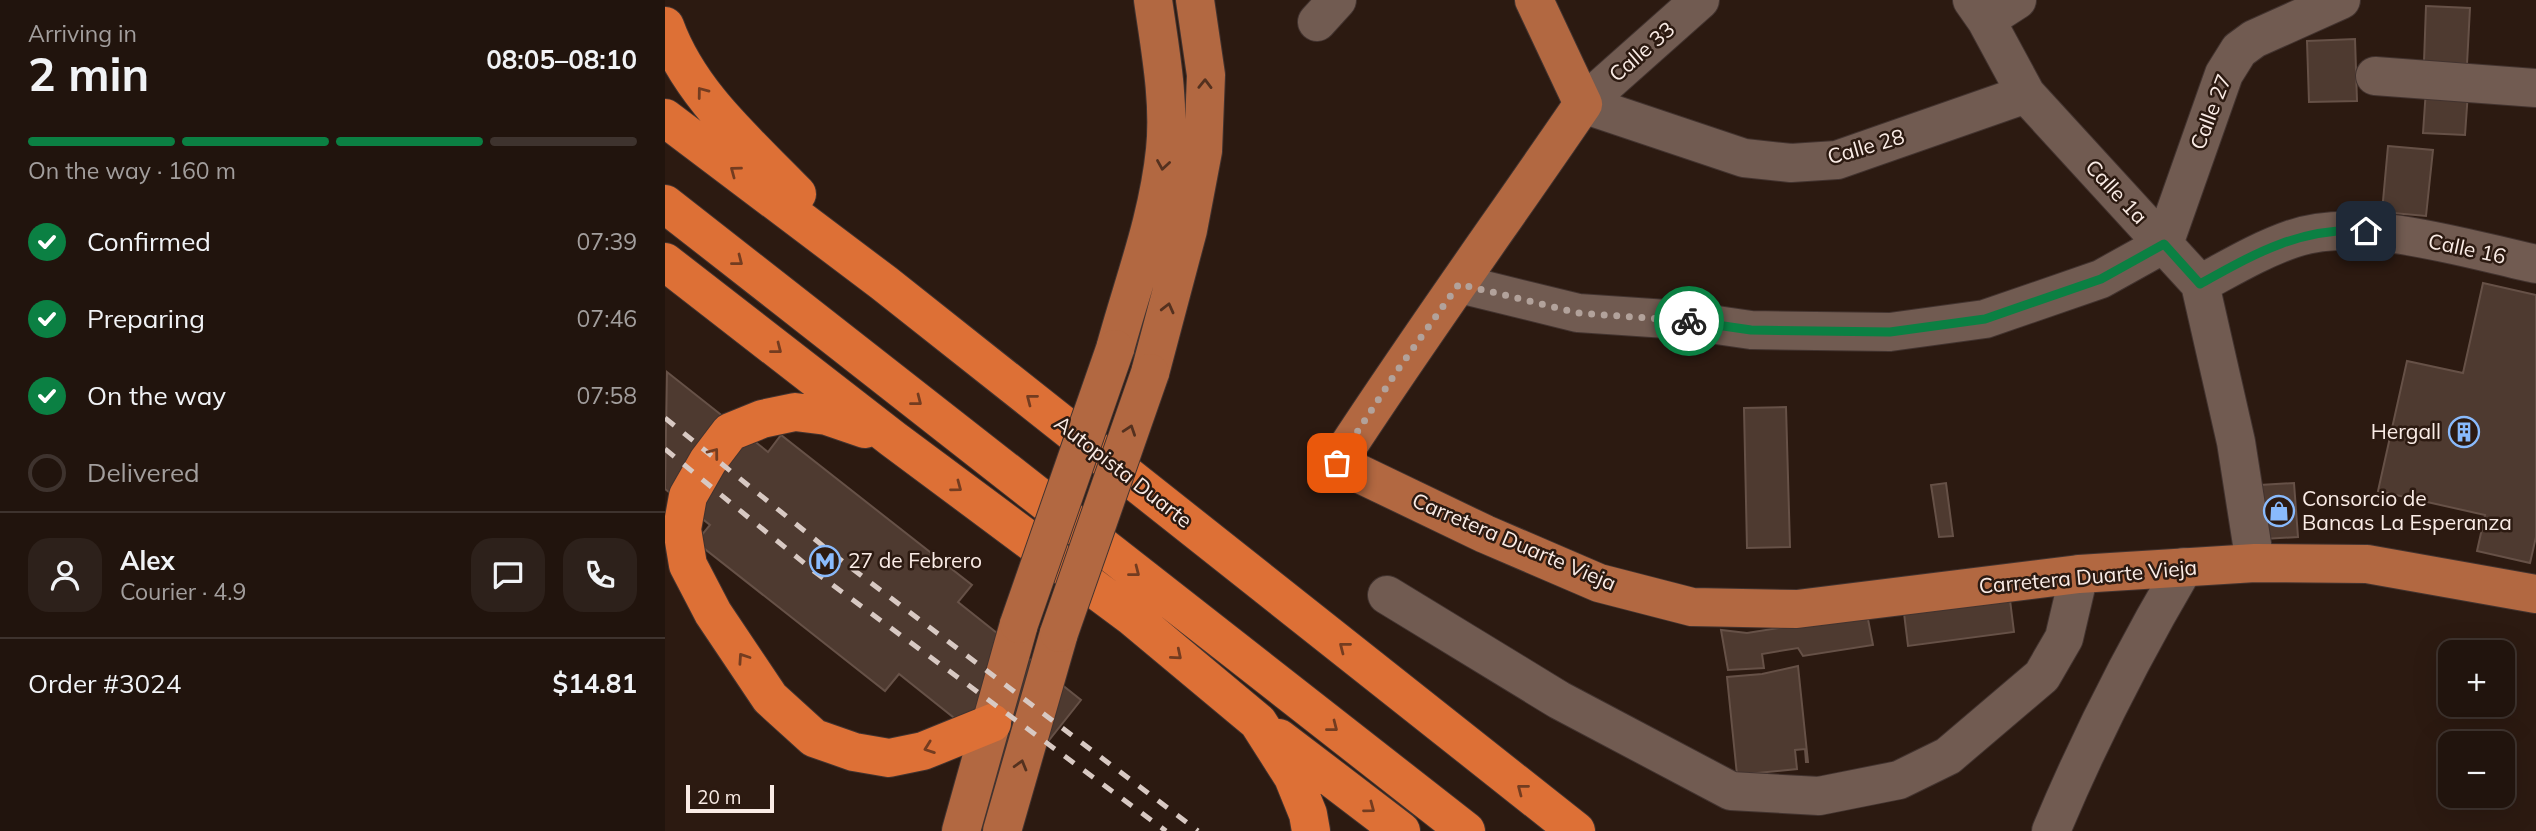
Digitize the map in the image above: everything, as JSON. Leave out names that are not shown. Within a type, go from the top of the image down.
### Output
[{"type":"highway","points":[[665,26],[692,78],[716,111],[884,283]]},
{"type":"highway","name":"Autopista Duarte","points":[[665,118],[884,283],[1576,831]]},
{"type":"highway","points":[[665,204],[1466,831]]},
{"type":"highway","points":[[665,262],[893,439],[1131,616],[1258,722],[1401,831]]},
{"type":"highway","points":[[893,439],[827,416],[795,412],[762,419],[730,432],[708,461],[688,496],[682,529],[688,565],[713,613],[770,698],[814,738],[854,752],[890,758],[923,751],[992,723]]},
{"type":"highway","points":[[1258,722],[1293,777],[1308,814],[1311,831]]},
{"type":"main road","points":[[961,831],[1019,624],[1116,345],[1155,216],[1165,149],[1164,74],[1153,0]]},
{"type":"main road","points":[[1002,831],[1059,633],[1150,373],[1188,230],[1203,151],[1206,75],[1195,0]]},
{"type":"main road","points":[[1534,0],[1583,104]]},
{"type":"main road","name":"Carretera Duarte Vieja","points":[[1583,104],[1397,371],[1337,463],[1485,534],[1599,583],[1692,607],[1797,609],[2079,574],[2255,563],[2367,564],[2536,594]]},
{"type":"main road","points":[[1008,670],[1046,680]]},
{"type":"street","name":"Calle 33","points":[[1583,104],[1700,0]]},
{"type":"street","name":"Calle 27","points":[[2164,244],[2224,74],[2239,50],[2253,38],[2341,0]]},
{"type":"street","name":"Calle 1a","points":[[1991,7],[2027,94],[2200,284],[2236,442],[2255,563]]},
{"type":"street","points":[[2375,76],[2536,88]]},
{"type":"street","name":"Calle 28","points":[[1583,104],[1744,158],[1791,163],[1837,160],[2027,94]]},
{"type":"street","name":"Calle 16","points":[[2200,284],[2253,255],[2294,238],[2343,229],[2388,232],[2536,264]]},
{"type":"street","points":[[1459,284],[1578,313],[1682,320],[1751,330],[1890,332],[1985,319],[2101,279],[2164,244]]},
{"type":"street","points":[[2051,831],[2141,641],[2185,567]]},
{"type":"street","points":[[1387,595],[1559,700],[1731,791],[1819,796],[1899,780],[1948,756],[2042,676],[2064,638],[2079,574]]},
{"type":"building","points":[[2426,6],[2470,8],[2467,64],[2424,62]]},
{"type":"building","points":[[2355,39],[2357,101],[2309,102],[2307,41]]},
{"type":"building","points":[[2426,89],[2468,92],[2465,135],[2423,133]]},
{"type":"building","points":[[2388,146],[2433,150],[2426,216],[2382,212]]},
{"type":"building","name":"Hergall","points":[[2483,283],[2536,295],[2536,537],[2530,563],[2477,551],[2485,515],[2378,491],[2407,361],[2463,373]]},
{"type":"building","points":[[667,372],[768,452],[781,435],[972,585],[958,602],[1081,700],[1023,773],[899,674],[885,691],[696,542],[710,525],[665,489]]},
{"type":"building","points":[[1786,407],[1790,547],[1747,548],[1744,408]]},
{"type":"building","points":[[1946,483],[1953,536],[1939,537],[1931,485]]},
{"type":"building","name":"Consorcio de Bancas La Esperanza","points":[[2294,483],[2298,537],[2264,539],[2260,485]]},
{"type":"building","points":[[2010,600],[2014,632],[1908,646],[1904,613]]},
{"type":"building","points":[[1867,614],[1873,645],[1803,656],[1798,648],[1762,654],[1764,668],[1728,670],[1721,630],[1747,633]]},
{"type":"building","points":[[1798,666],[1808,762],[1805,749],[1795,750],[1797,769],[1737,775],[1727,677],[1762,674]]},
{"type":"railway","points":[[665,418],[833,554],[1198,831]]},
{"type":"railway","points":[[665,449],[815,572],[1166,831]]},
{"type":"way so far","points":[[1337,463],[1397,371],[1459,284],[1578,313],[1689,321]]},
{"type":"place","name":"Hergall","points":[[2464,432]]},
{"type":"place","name":"Consorcio de Bancas La Esperanza","points":[[2279,511]]},
{"type":"place","name":"27 de Febrero","points":[[825,561]]},
{"type":"route","points":[[1689,321],[1751,330],[1890,332],[1985,319],[2052,298],[2101,279],[2164,244],[2200,284],[2253,255],[2294,238],[2343,229],[2366,231]]}]
